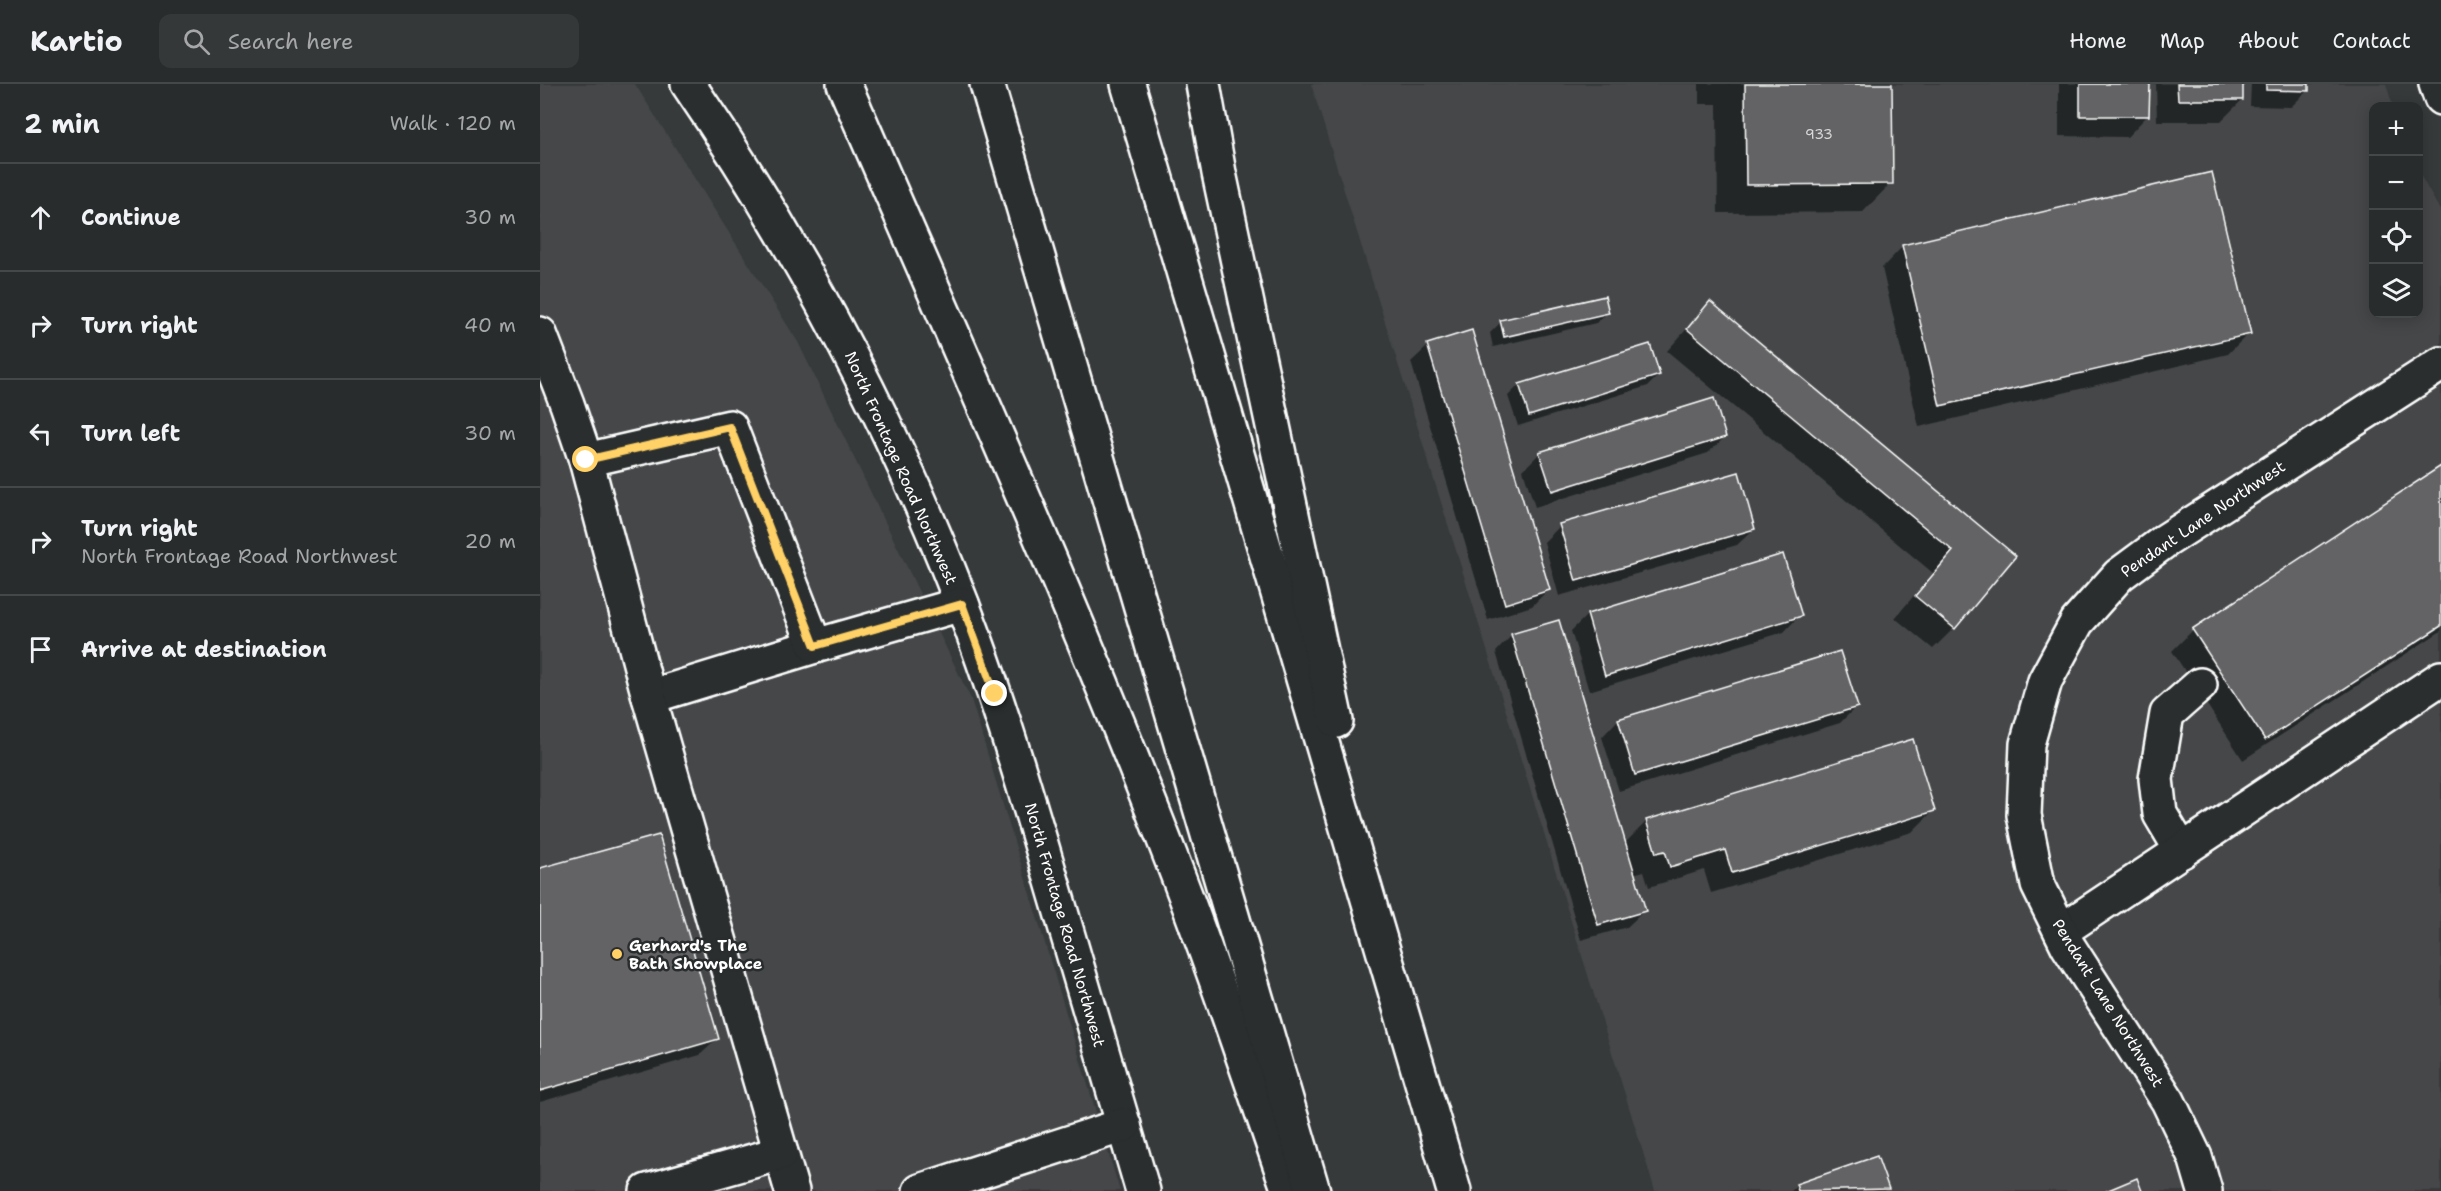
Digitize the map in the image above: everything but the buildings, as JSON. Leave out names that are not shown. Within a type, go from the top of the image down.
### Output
[{"type":"main road","name":"North Frontage Road Northwest","points":[[688,84],[780,225],[826,307],[887,430],[962,604],[995,694],[1021,776],[1143,1191]]},
{"type":"main road","points":[[844,84],[1058,579],[1127,747],[1225,1005],[1289,1191]]},
{"type":"main road","points":[[987,84],[1313,1191]]},
{"type":"main road","points":[[1128,84],[1454,1191]]},
{"type":"main road","points":[[1203,84],[1222,185],[1389,969]]},
{"type":"main road","points":[[2436,84],[2441,98]]},
{"type":"main road","points":[[540,334],[586,460],[649,697],[792,1191]]},
{"type":"main road","name":"Pendant Lane Northwest","points":[[2205,1191],[2195,1157],[2168,1101],[2061,931],[2038,885],[2024,815],[2027,744],[2045,681],[2077,621],[2119,575],[2165,540],[2441,364]]},
{"type":"main road","points":[[586,460],[730,427],[815,646]]},
{"type":"main road","points":[[649,697],[962,604]]},
{"type":"main road","points":[[2061,931],[2441,678]]},
{"type":"main road","points":[[2182,851],[2160,814],[2156,779],[2167,714],[2200,685]]},
{"type":"main road","points":[[920,1191],[1124,1125]]},
{"type":"main road","points":[[647,1191],[781,1153]]},
{"type":"shaded area","points":[[540,84],[635,84],[798,342],[971,699],[1120,1191],[540,1191]]},
{"type":"shaded area","points":[[1311,84],[2386,84],[2392,102],[2369,102],[2369,318],[2423,318],[2423,180],[2441,212],[2441,1191],[1655,1191]]},
{"type":"place","name":"Gerhard's The Bath Showplace","points":[[617,954]]},
{"type":"route","points":[[586,460],[730,427],[815,646],[962,604],[995,694]]}]
